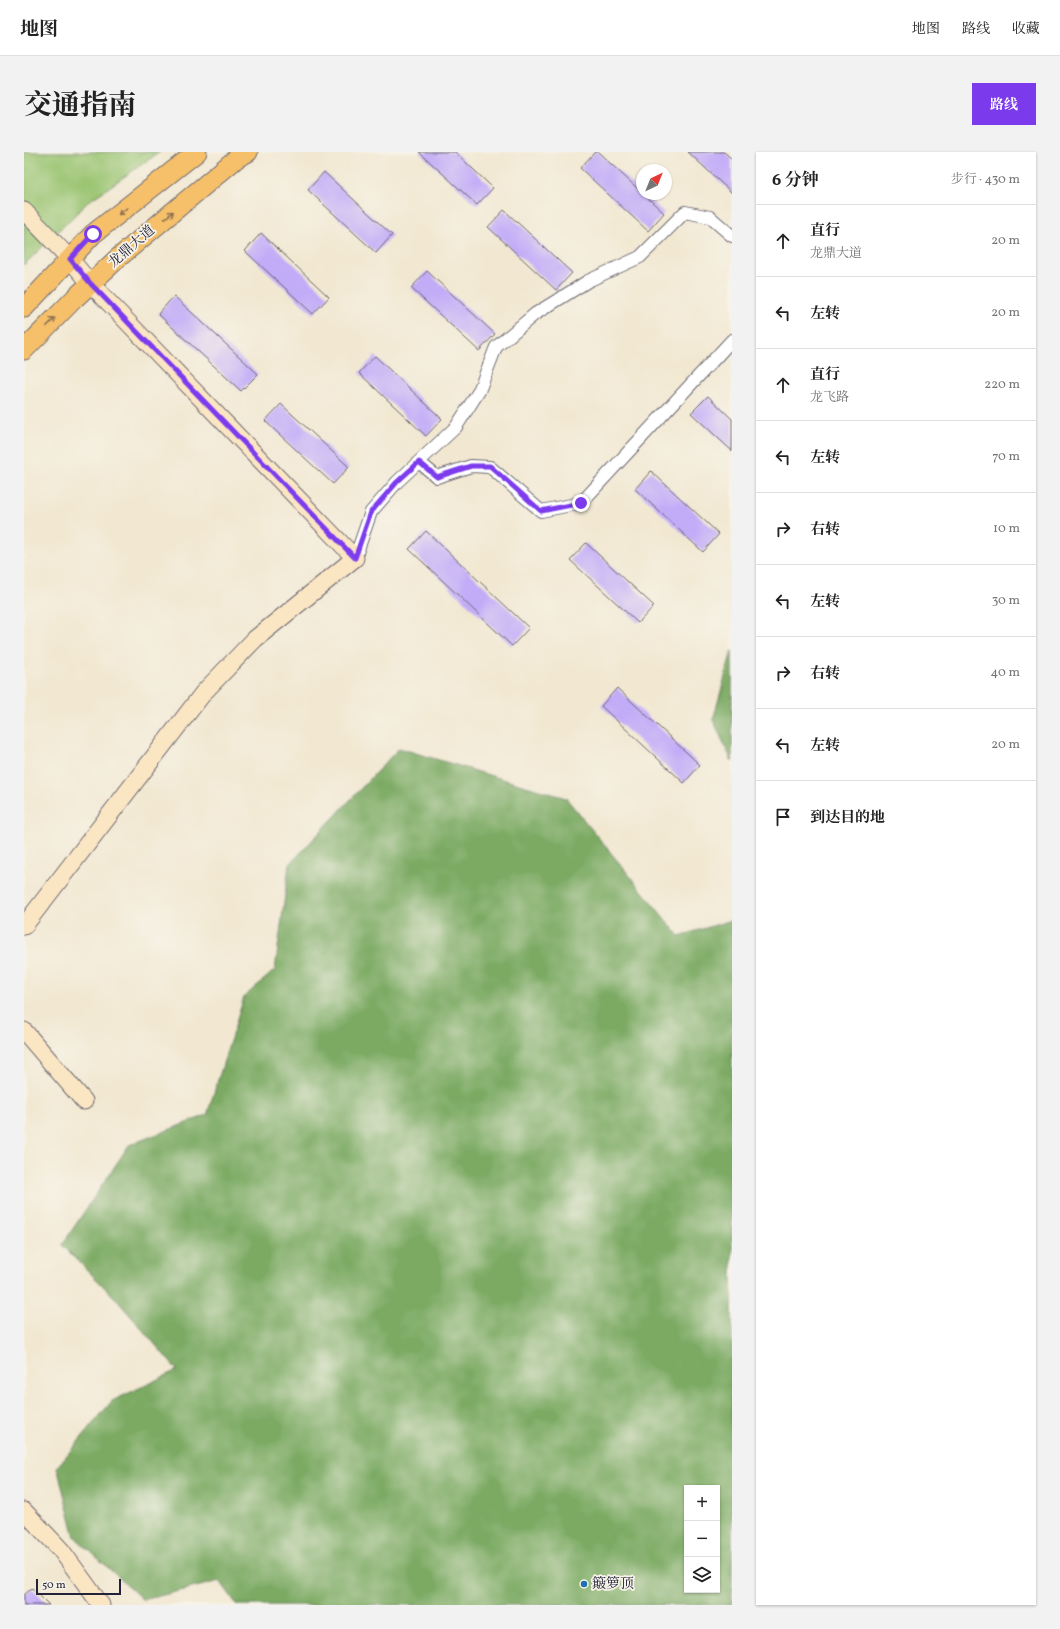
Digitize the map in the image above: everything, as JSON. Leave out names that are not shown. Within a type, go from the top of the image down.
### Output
[{"type":"main road","points":[[24,308],[93,234],[198,152]]},
{"type":"main road","name":"龙鼎大道","points":[[24,350],[91,284],[152,230],[237,158],[248,152]]},
{"type":"street","points":[[24,211],[70,259],[91,284],[355,558]]},
{"type":"street","points":[[24,926],[204,692],[255,639],[355,558],[371,512],[397,482],[456,427],[479,391],[496,347],[535,314],[588,281],[640,257],[685,212],[710,217],[732,236]]},
{"type":"street","points":[[419,462],[437,477],[471,466],[490,466],[541,511],[581,503],[732,340]]},
{"type":"street","points":[[24,1031],[84,1101]]},
{"type":"street","points":[[24,1511],[61,1550],[101,1605]]},
{"type":"green space","points":[[24,152],[160,152],[89,201],[24,265]]},
{"type":"green space","points":[[732,651],[732,761],[713,720]]},
{"type":"green space","points":[[399,748],[566,798],[679,936],[732,920],[732,1605],[237,1605],[220,1581],[143,1600],[75,1537],[57,1467],[112,1401],[177,1370],[116,1299],[62,1245],[129,1145],[207,1115],[244,997],[275,970],[289,865]]},
{"type":"building","points":[[419,152],[455,152],[493,188],[477,205]]},
{"type":"building","points":[[595,152],[598,152],[636,187],[636,200],[650,200],[664,213],[648,231],[580,168]]},
{"type":"building","points":[[688,152],[724,152],[732,159],[732,193]]},
{"type":"building","points":[[324,172],[392,235],[376,253],[308,190]]},
{"type":"building","points":[[504,210],[572,273],[556,290],[488,227]]},
{"type":"building","points":[[261,233],[329,297],[313,314],[245,251]]},
{"type":"building","points":[[427,271],[495,334],[479,351],[411,288]]},
{"type":"building","points":[[174,296],[258,374],[241,391],[158,314]]},
{"type":"building","points":[[375,356],[442,419],[426,436],[359,373]]},
{"type":"building","points":[[708,396],[732,419],[732,451],[691,413]]},
{"type":"building","points":[[281,404],[349,467],[333,484],[265,421]]},
{"type":"building","points":[[651,471],[719,534],[703,552],[635,489]]},
{"type":"building","points":[[426,531],[529,628],[512,646],[409,549]]},
{"type":"building","points":[[586,543],[654,606],[638,623],[570,560]]},
{"type":"building","points":[[617,688],[700,765],[684,783],[601,706]]},
{"type":"building","points":[[32,1588],[49,1605],[24,1605],[24,1595]]},
{"type":"place","name":"簸箩顶","points":[[584,1584]]},
{"type":"route","points":[[93,234],[70,259],[91,284],[355,558],[371,512],[397,482],[419,462],[437,477],[471,466],[490,466],[541,511],[581,503]]}]
